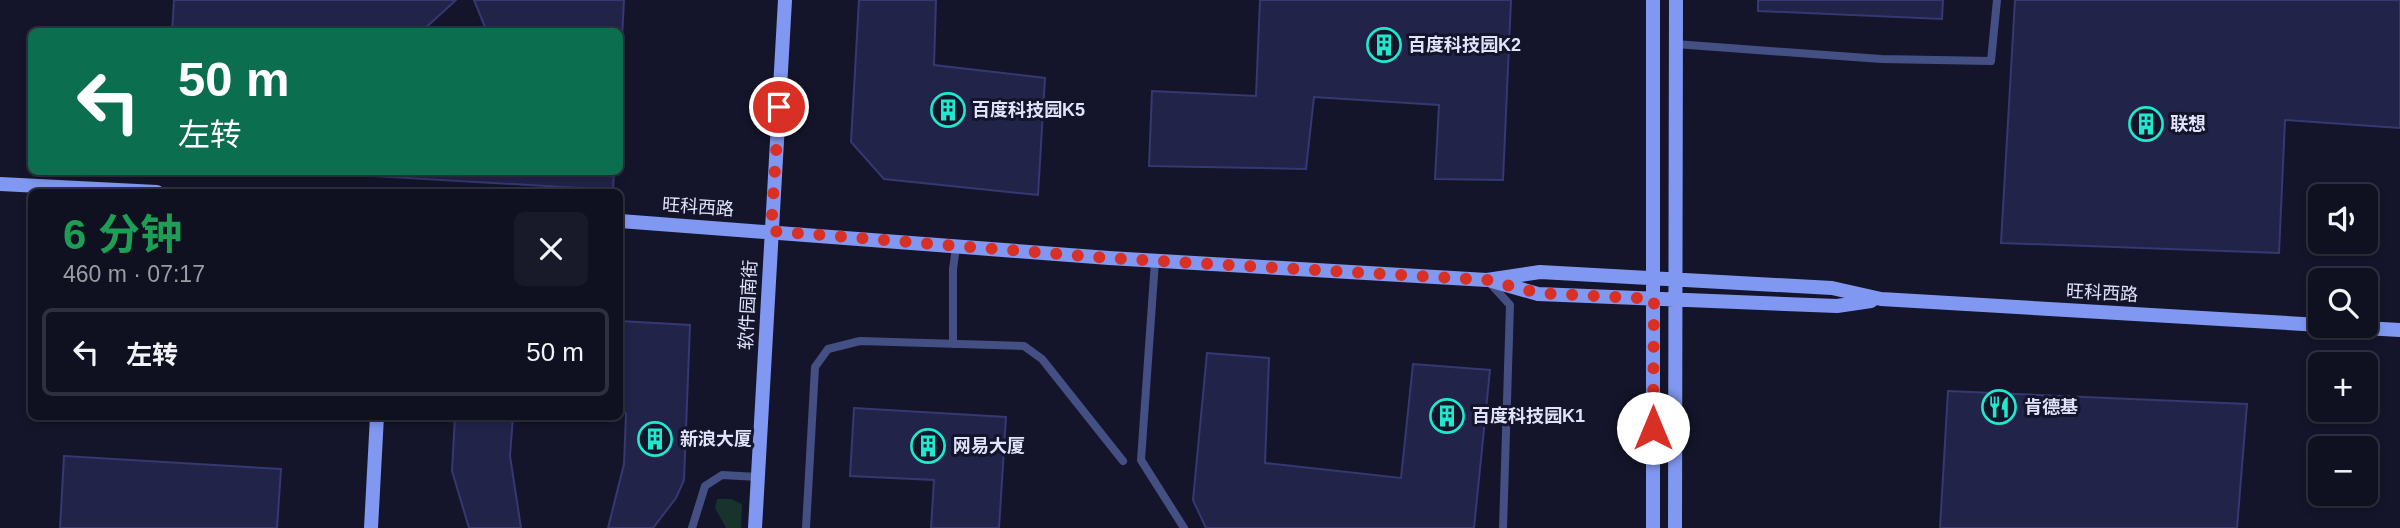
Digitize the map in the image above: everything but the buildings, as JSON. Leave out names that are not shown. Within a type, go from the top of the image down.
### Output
[{"type":"street","name":"软件园南街","points":[[755,528],[785,0]]},
{"type":"street","points":[[1653,0],[1653,528]]},
{"type":"street","points":[[1675,528],[1676,0]]},
{"type":"street","points":[[0,184],[98,189]]},
{"type":"street","name":"旺科西路","points":[[623,221],[1155,261],[1487,280]]},
{"type":"street","points":[[1487,280],[1540,272],[1832,288],[1881,299]]},
{"type":"street","points":[[1487,280],[1538,293],[1654,299],[1837,306],[1881,299]]},
{"type":"street","name":"旺科西路","points":[[1881,299],[2308,324]]},
{"type":"street","points":[[2378,329],[2400,330]]},
{"type":"street","points":[[371,528],[377,420]]},
{"type":"lane","points":[[1675,44],[1881,59],[1990,61],[1997,0]]},
{"type":"lane","points":[[953,344],[956,247]]},
{"type":"lane","points":[[1155,261],[1141,460],[1184,528]]},
{"type":"lane","points":[[1487,280],[1510,304],[1503,528]]},
{"type":"lane","points":[[806,528],[815,367],[828,349],[860,341],[1024,346],[1042,359],[1123,461]]},
{"type":"lane","points":[[692,528],[705,486],[722,475],[758,477]]},
{"type":"green space","points":[[717,499],[731,499],[742,504],[741,528],[726,528],[715,508]]},
{"type":"place","name":"百度科技园K2","points":[[1384,45]]},
{"type":"place","name":"百度科技园K5","points":[[948,110]]},
{"type":"place","name":"联想","points":[[2146,124]]},
{"type":"place","name":"肯德基","points":[[1999,407]]},
{"type":"place","name":"百度科技园K1","points":[[1447,416]]},
{"type":"place","name":"新浪大厦","points":[[655,439]]},
{"type":"place","name":"网易大厦","points":[[928,446]]},
{"type":"route","points":[[779,107],[771,231],[1109,258],[1487,280],[1538,293],[1654,299],[1653,428]]}]
